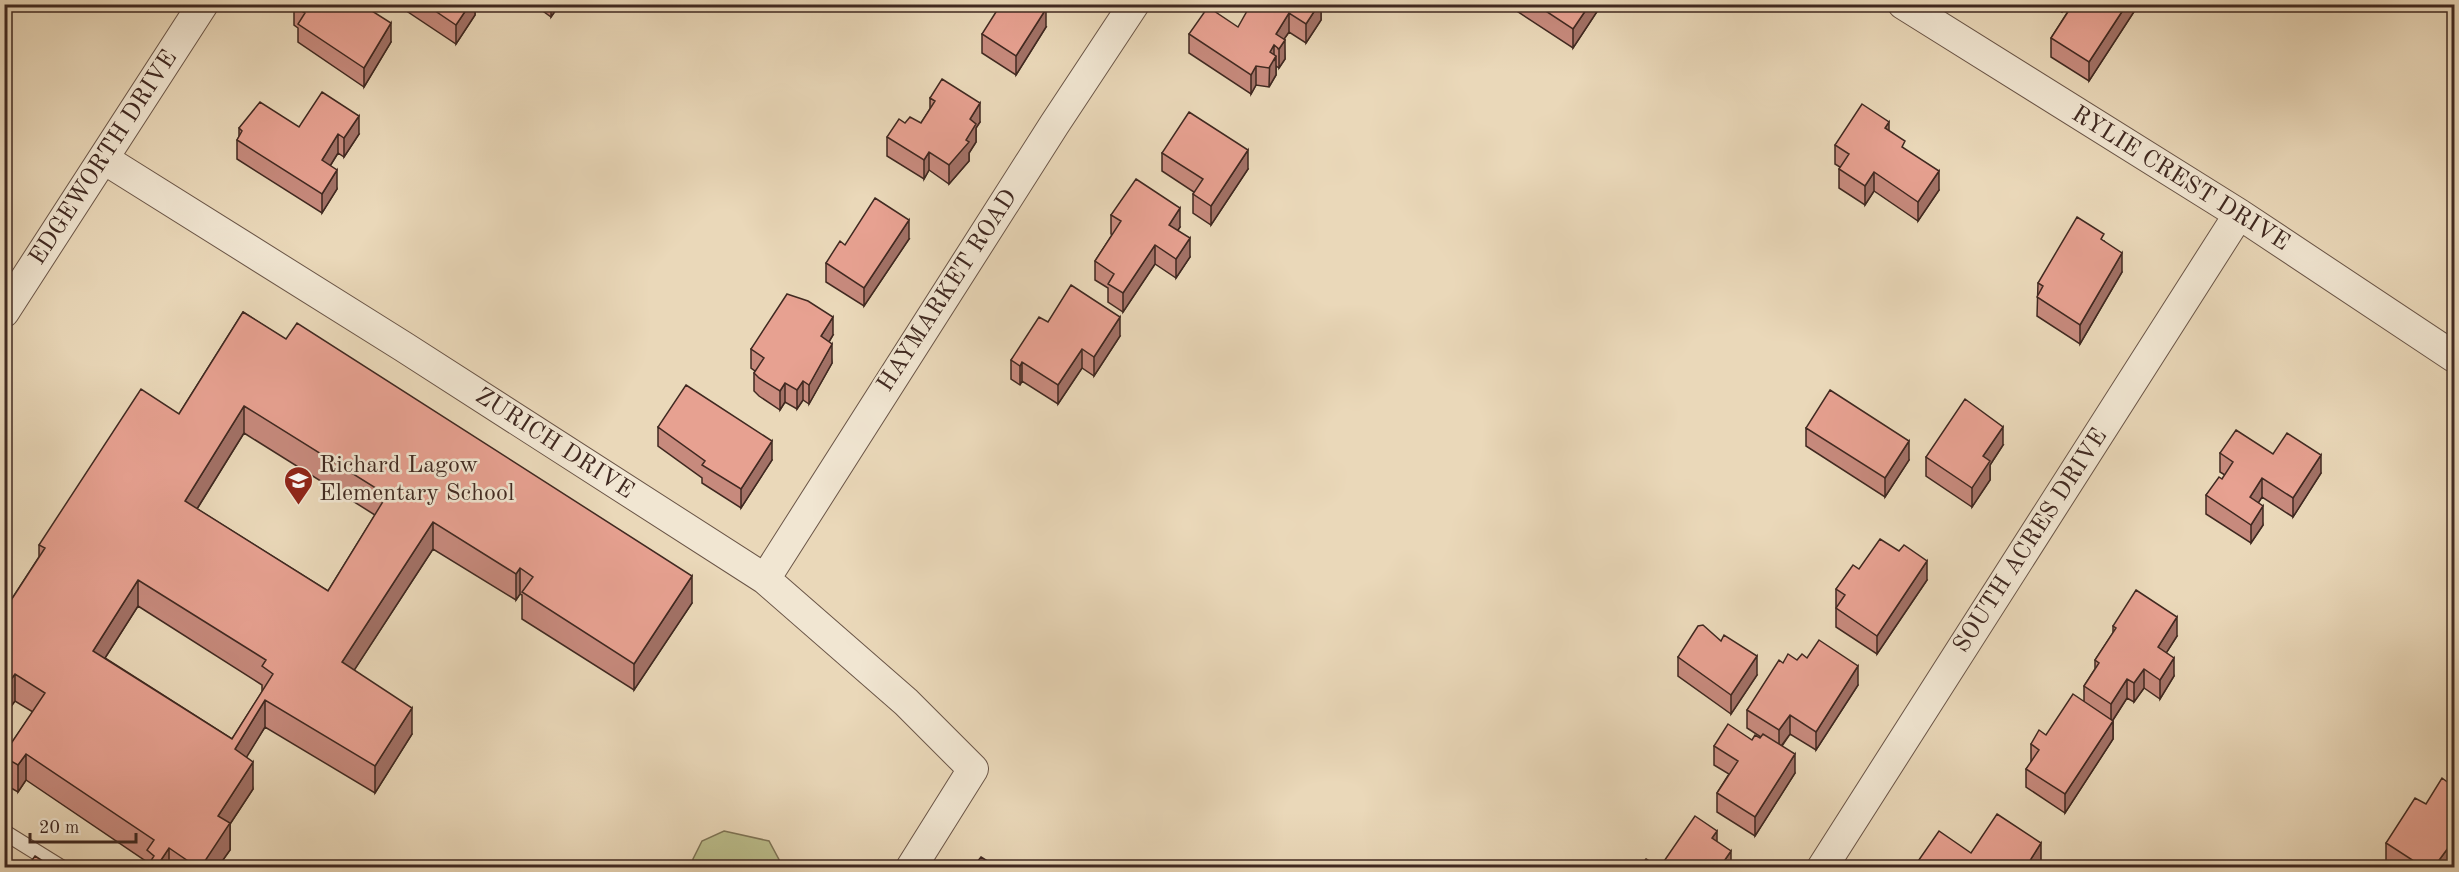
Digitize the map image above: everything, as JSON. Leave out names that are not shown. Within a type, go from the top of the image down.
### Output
[{"type":"street","name":"EDGEWORTH DRIVE","points":[[4,312],[203,4]]},
{"type":"street","name":"HAYMARKET ROAD","points":[[765,579],[1054,125],[1134,4]]},
{"type":"street","name":"RYLIE CREST DRIVE","points":[[1904,4],[2239,214],[2454,357]]},
{"type":"street","name":"ZURICH DRIVE","points":[[104,159],[404,347],[765,579],[906,702],[973,769],[911,867]]},
{"type":"street","name":"SOUTH ACRES DRIVE","points":[[1822,867],[2239,214]]},
{"type":"lane","points":[[4,832],[62,867]]},
{"type":"green space","points":[[724,831],[769,841],[783,867],[692,867],[693,859],[702,841]]},
{"type":"building","points":[[295,4],[361,4],[391,23],[364,68],[298,24],[305,13],[294,6]]},
{"type":"building","points":[[425,4],[470,4],[456,25]]},
{"type":"building","points":[[1001,4],[1040,4],[1046,9],[1016,56],[982,34]]},
{"type":"building","points":[[1251,4],[1319,4],[1306,24],[1289,13],[1276,34],[1285,40],[1279,49],[1274,45],[1270,52],[1276,56],[1269,68],[1256,66],[1251,75],[1189,34],[1208,7],[1238,27]]},
{"type":"building","points":[[1535,4],[1590,4],[1573,29]]},
{"type":"building","points":[[2073,4],[2127,4],[2089,62],[2051,38]]},
{"type":"building","points":[[942,79],[980,103],[970,119],[976,124],[966,140],[969,142],[949,165],[929,152],[924,160],[887,137],[899,119],[905,123],[910,117],[921,123],[935,101],[930,98]]},
{"type":"building","points":[[322,92],[359,116],[344,138],[338,134],[322,160],[337,170],[322,194],[237,140],[242,131],[239,128],[260,102],[299,127]]},
{"type":"building","points":[[1862,104],[1889,122],[1885,128],[1905,141],[1902,147],[1939,171],[1918,202],[1874,172],[1865,186],[1839,169],[1849,154],[1835,145]]},
{"type":"building","points":[[1189,112],[1248,150],[1211,206],[1193,194],[1203,179],[1162,153]]},
{"type":"building","points":[[1136,179],[1180,208],[1169,225],[1190,238],[1176,259],[1155,245],[1123,293],[1108,284],[1114,274],[1095,261],[1121,221],[1111,215]]},
{"type":"building","points":[[875,198],[909,220],[864,288],[826,263],[840,241],[845,245]]},
{"type":"building","points":[[2077,217],[2104,234],[2101,239],[2122,253],[2080,325],[2037,297],[2043,286],[2038,283]]},
{"type":"building","points":[[1071,285],[1120,317],[1094,357],[1082,349],[1058,385],[1022,362],[1020,366],[1011,360],[1039,317],[1048,322]]},
{"type":"building","points":[[787,294],[808,301],[833,317],[821,336],[832,344],[809,385],[803,381],[797,390],[785,383],[780,391],[754,373],[764,358],[751,349]]},
{"type":"building","points":[[243,312],[286,339],[297,323],[692,576],[634,664],[522,592],[533,577],[520,568],[516,574],[433,522],[342,662],[412,708],[375,766],[265,700],[235,749],[253,762],[218,816],[230,823],[201,867],[197,867],[169,848],[161,860],[166,861],[162,867],[147,867],[154,856],[147,850],[154,840],[26,754],[18,765],[4,757],[45,693],[15,674],[4,689],[4,611],[45,548],[39,545],[141,389],[179,414]],"holes":[[[244,406],[387,495],[328,591],[185,501]],[[138,580],[266,660],[262,666],[273,674],[232,739],[93,651]]]},
{"type":"building","points":[[686,385],[772,441],[741,489],[702,465],[705,461],[658,427]]},
{"type":"building","points":[[1830,390],[1909,441],[1885,478],[1806,428]]},
{"type":"building","points":[[1965,399],[2003,427],[1983,456],[1990,461],[1972,488],[1926,457]]},
{"type":"building","points":[[2236,430],[2273,454],[2287,433],[2321,455],[2293,498],[2262,478],[2250,497],[2263,506],[2251,525],[2206,495],[2219,477],[2222,479],[2233,462],[2220,453]]},
{"type":"building","points":[[1880,539],[1899,551],[1904,545],[1927,561],[1877,636],[1836,608],[1845,595],[1836,589],[1853,565],[1859,569]]},
{"type":"building","points":[[2136,590],[2177,617],[2158,647],[2174,658],[2160,680],[2144,669],[2134,683],[2127,679],[2111,704],[2084,686],[2099,663],[2095,660],[2116,628],[2113,626]]},
{"type":"building","points":[[1703,625],[1721,641],[1724,635],[1757,656],[1731,695],[1678,657],[1698,626]]},
{"type":"building","points":[[1819,640],[1858,666],[1816,732],[1790,715],[1779,730],[1747,710],[1779,660],[1783,663],[1788,654],[1797,660],[1802,654],[1807,658]]},
{"type":"building","points":[[2073,694],[2113,721],[2065,794],[2026,769],[2039,750],[2031,744],[2039,730],[2046,735]]},
{"type":"building","points":[[1728,724],[1752,740],[1755,735],[1760,738],[1763,734],[1795,754],[1755,817],[1717,793],[1738,761],[1714,746]]},
{"type":"building","points":[[2442,778],[2454,787],[2454,849],[2453,851],[2448,848],[2434,867],[2423,867],[2386,843],[2415,798],[2426,804]]},
{"type":"building","points":[[1997,814],[2041,843],[2026,867],[1914,867],[1939,831],[1971,853]]},
{"type":"building","points":[[1695,816],[1717,831],[1712,838],[1731,851],[1720,867],[1660,867]]},
{"type":"building","points":[[35,856],[52,867],[27,867]]},
{"type":"building","points":[[981,857],[997,867],[973,867]]},
{"type":"building","points":[[1646,859],[1659,867],[1640,867]]},
{"type":"building","points":[[2390,861],[2400,867],[2386,867]]},
{"type":"place","name":"Richard Lagow Elementary School","points":[[298,506]]}]
